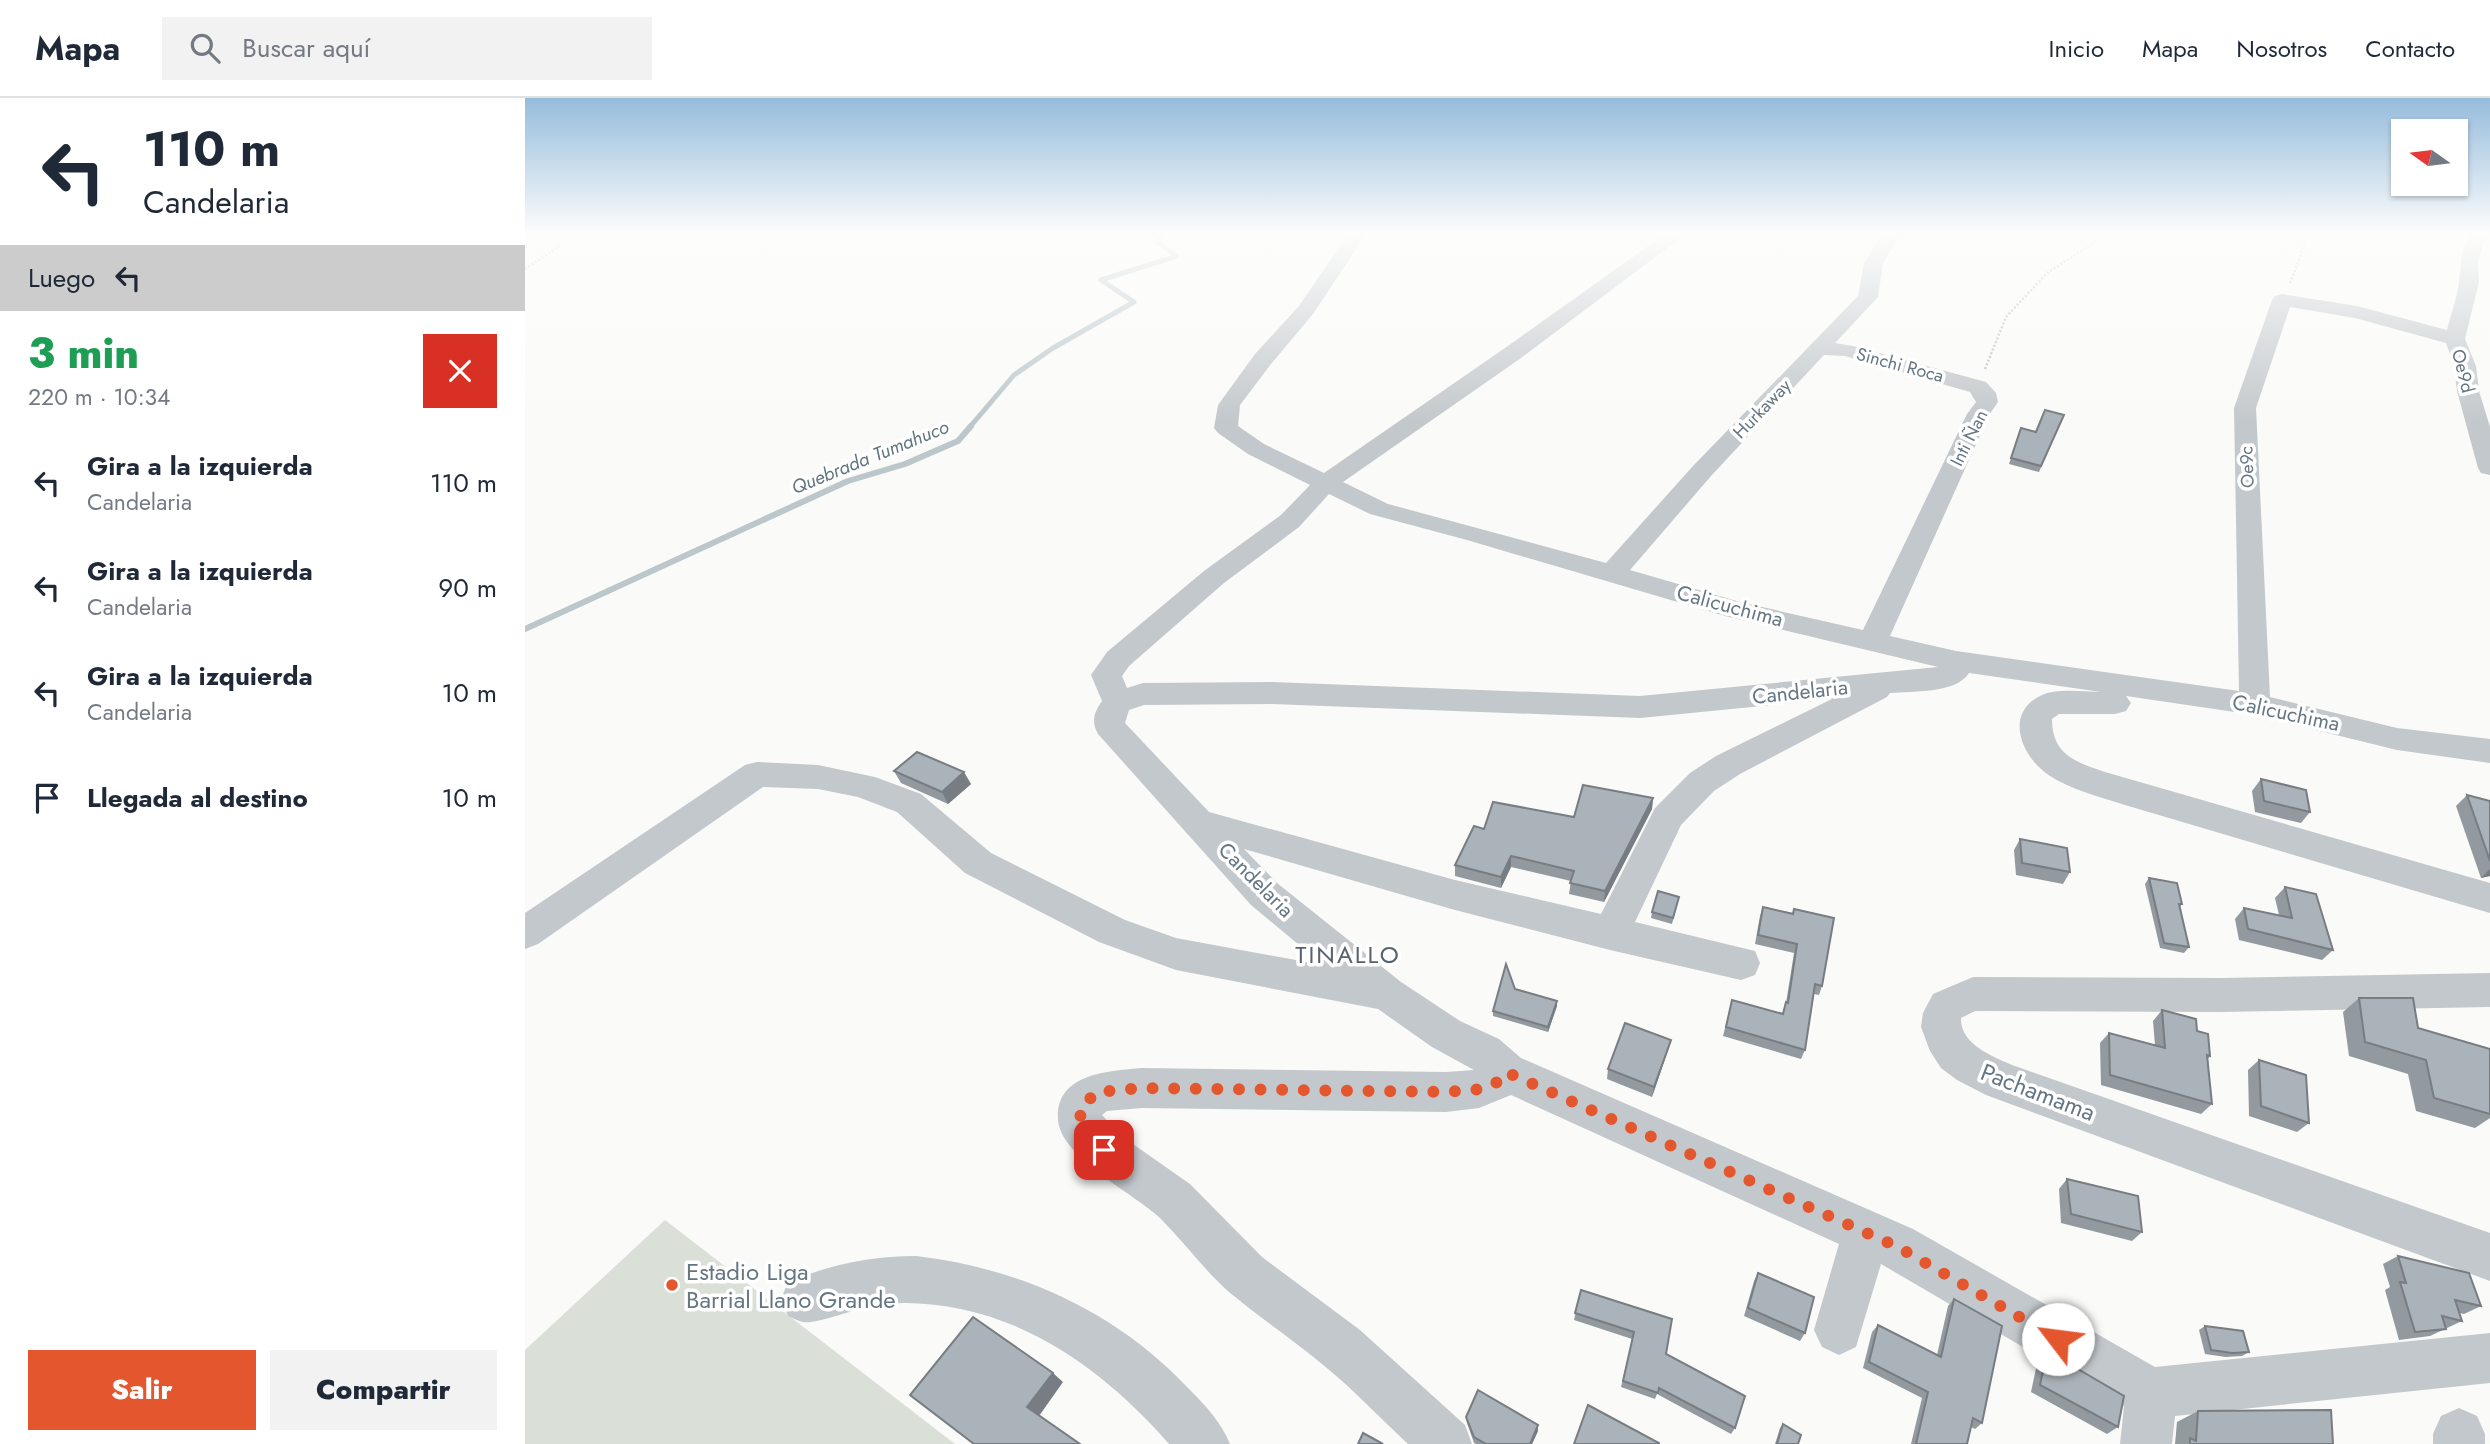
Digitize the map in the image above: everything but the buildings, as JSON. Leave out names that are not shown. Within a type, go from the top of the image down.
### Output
[{"type":"street","name":"Calicuchima","points":[[1315,297],[1229,405],[1226,428],[1256,449],[1379,509],[1476,534],[1735,610],[1956,661],[2255,704],[2397,739],[2489,753]]},
{"type":"street","points":[[1118,702],[1107,675],[1118,659],[1214,577],[1290,521],[1325,483],[1591,297]]},
{"type":"street","name":"Hurkaway","points":[[1612,574],[1702,471],[1868,297]]},
{"type":"street","name":"Oe9d","points":[[2465,297],[2455,339],[2465,366],[2468,391],[2490,468]]},
{"type":"street","points":[[2282,300],[2357,312],[2455,339]]},
{"type":"street","name":"Oe9c","points":[[2255,704],[2245,408],[2282,300]]},
{"type":"street","name":"Sinchi Roca","points":[[1821,349],[1846,350],[1978,387]]},
{"type":"street","name":"Inti Ñan","points":[[1873,640],[1978,414],[1987,402],[1985,393],[1978,387]]},
{"type":"street","name":"Candelaria","points":[[1956,661],[1955,671],[1949,675],[1640,707],[1272,693],[1143,694],[1118,702],[1110,713],[1109,726],[1201,823],[1263,894],[1387,994],[1446,1034],[1484,1052],[1506,1072],[1896,1246],[2151,1393]]},
{"type":"street","points":[[1610,934],[1667,817],[1702,782],[1728,765],[1890,683]]},
{"type":"street","points":[[2397,739],[2205,712],[2088,701],[2053,703],[2036,714],[2033,729],[2036,743],[2047,760],[2081,776],[2125,792],[2490,898]]},
{"type":"street","points":[[525,933],[757,774],[818,776],[863,786],[909,803],[978,863],[1112,931],[1175,954],[1387,994]]},
{"type":"street","points":[[1201,823],[1455,895],[1741,963]]},
{"type":"street","name":"Pachamama","points":[[2490,990],[2221,995],[1973,994],[1947,1006],[1940,1019],[1943,1034],[1951,1049],[1964,1063],[2001,1081],[2490,1257]]},
{"type":"street","points":[[1446,1444],[1342,1348],[1245,1274],[1174,1200],[1104,1150],[1080,1122],[1081,1107],[1097,1092],[1142,1088],[1446,1092],[1484,1089],[1496,1083],[1506,1072]]},
{"type":"street","points":[[1839,1329],[1866,1233]]},
{"type":"street","points":[[805,1299],[881,1280],[939,1282],[1003,1298],[1071,1326],[1130,1367],[1169,1404],[1204,1444]]},
{"type":"street","points":[[2146,1444],[2151,1393],[2490,1358]]},
{"type":"path","name":"Inti Ñan","points":[[1978,387],[2006,317],[2025,297]]},
{"type":"shaded area","name":"Estadio Liga Barrial Llano Grande","points":[[665,1220],[955,1444],[525,1444],[525,1350]]},
{"type":"waterway","name":"Quebrada Tumahuco","points":[[969,428],[1014,375],[1053,348],[1134,302],[1126,297]]},
{"type":"waterway","name":"Quebrada Tumahuco","points":[[525,629],[848,481],[905,464],[958,441],[971,426]]},
{"type":"place","name":"Estadio Liga Barrial Llano Grande","points":[[672,1285]]},
{"type":"district","name":"TINALLO","points":[[1348,954]]},
{"type":"route","points":[[1104,1150],[1080,1122],[1081,1107],[1097,1092],[1142,1088],[1235,1088],[1446,1092],[1484,1089],[1496,1083],[1506,1072],[1896,1246],[2058,1339]]}]
